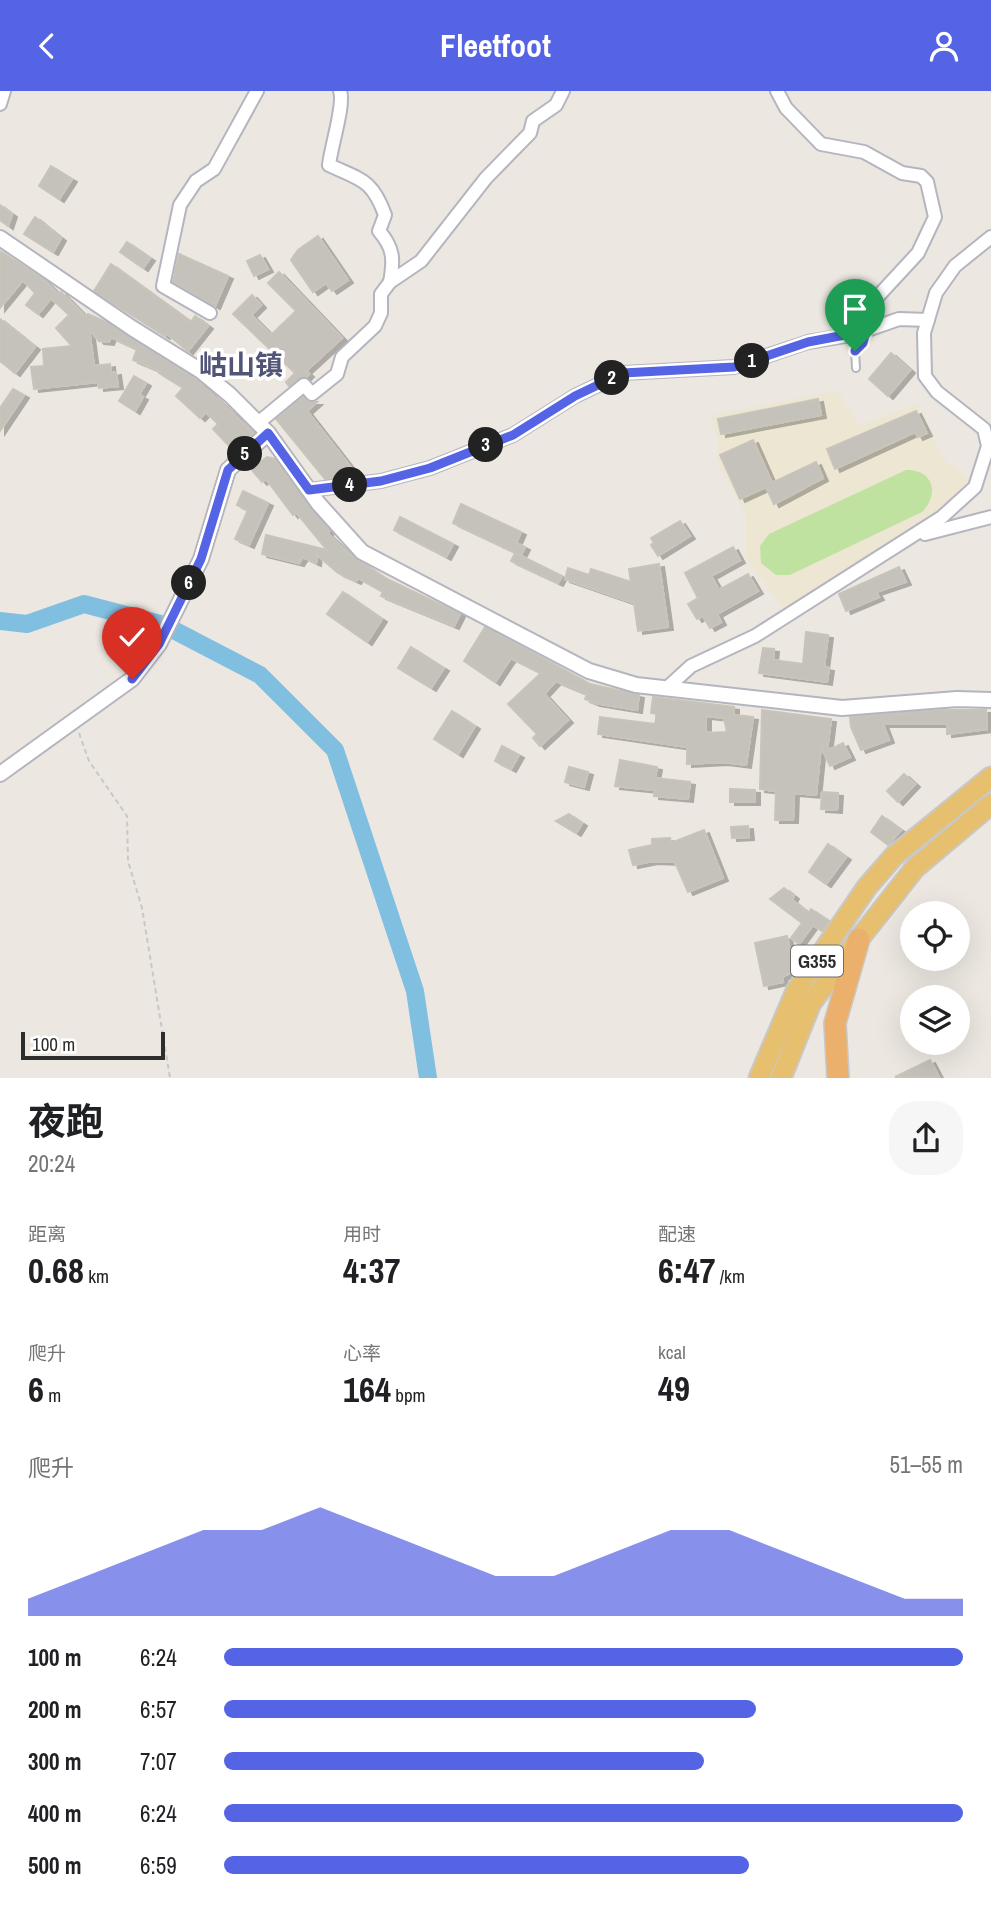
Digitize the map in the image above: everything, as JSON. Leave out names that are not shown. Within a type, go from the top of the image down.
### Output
[{"type":"highway","name":"G355","points":[[759,1077],[796,991],[867,887],[894,856],[991,777]]},
{"type":"highway","name":"G355","points":[[781,1077],[811,1003],[859,939],[915,868],[991,804]]},
{"type":"highway","points":[[838,1077],[835,1023],[859,939]]},
{"type":"street","points":[[0,104],[4,91]]},
{"type":"street","points":[[210,313],[163,286],[180,205],[197,181],[214,169],[257,91]]},
{"type":"street","points":[[340,91],[339,120],[331,140],[330,165],[354,174],[376,190],[385,215],[379,231],[390,244],[394,260],[390,282]]},
{"type":"street","points":[[0,773],[132,679],[159,644],[201,559],[228,470],[304,385],[312,394],[337,374],[342,358],[375,325],[381,313],[380,294],[390,282],[421,261],[486,179],[530,133],[533,121],[556,105],[563,91]]},
{"type":"street","points":[[777,91],[786,108],[821,144],[864,152],[902,173],[920,176],[927,182],[935,217],[918,253],[869,306],[861,333]]},
{"type":"street","points":[[667,688],[691,666],[755,636],[942,517],[975,487],[988,446],[984,429],[937,392],[925,376],[924,333],[936,293],[955,265],[991,237]]},
{"type":"street","points":[[0,238],[132,328],[201,371],[263,428],[309,490],[362,552],[589,671],[636,685],[842,708],[957,699],[991,700]]},
{"type":"street","points":[[309,490],[381,481],[430,468],[513,435],[575,396],[623,373],[734,367],[808,342],[861,333],[899,320],[928,320]]},
{"type":"street","points":[[904,540],[991,517]]},
{"type":"lane","points":[[856,367],[855,351],[863,343],[861,333]]},
{"type":"path","points":[[75,722],[89,761],[127,816],[128,861],[142,908],[170,1077]]},
{"type":"shaded area","points":[[838,391],[859,426],[916,404],[946,462],[969,480],[938,511],[786,611],[746,559],[746,515],[717,462],[719,444],[711,415]]},
{"type":"green space","points":[[906,470],[922,474],[931,484],[931,498],[922,512],[790,575],[776,575],[761,563],[760,546],[769,534]]},
{"type":"building","points":[[51,166],[72,179],[59,199],[39,186]]},
{"type":"building","points":[[0,205],[12,214],[8,226],[0,220]]},
{"type":"building","points":[[35,217],[61,238],[53,252],[24,234]]},
{"type":"building","points":[[318,236],[348,280],[332,291],[326,283],[313,292],[291,260],[298,250]]},
{"type":"building","points":[[127,242],[150,258],[143,268],[120,252]]},
{"type":"building","points":[[0,251],[44,280],[58,294],[61,292],[86,317],[88,314],[106,322],[195,379],[254,433],[234,451],[213,429],[218,424],[206,412],[200,418],[176,396],[183,388],[159,373],[160,371],[133,360],[137,349],[111,337],[109,342],[99,341],[89,329],[94,366],[110,364],[111,373],[116,372],[118,386],[99,388],[98,382],[34,389],[31,367],[44,366],[43,349],[72,346],[56,328],[69,315],[51,298],[38,314],[26,305],[35,293],[23,280],[0,308]]},
{"type":"building","points":[[179,254],[228,276],[215,306],[173,282]]},
{"type":"building","points":[[260,255],[268,269],[254,276],[247,261]]},
{"type":"building","points":[[111,264],[191,322],[195,316],[208,326],[188,351],[167,334],[165,336],[94,291]]},
{"type":"building","points":[[279,272],[342,338],[306,371],[309,374],[306,377],[289,386],[286,382],[295,373],[233,314],[252,295],[261,305],[251,315],[271,335],[296,311],[268,283]]},
{"type":"building","points":[[0,319],[35,347],[15,373],[0,361]]},
{"type":"building","points":[[891,353],[910,370],[888,396],[869,379]]},
{"type":"building","points":[[134,376],[146,383],[139,395],[143,397],[135,411],[119,401]]},
{"type":"building","points":[[13,389],[24,395],[0,431],[0,408]]},
{"type":"building","points":[[303,397],[309,402],[317,402],[307,411],[353,470],[344,477],[325,479],[276,419]]},
{"type":"building","points":[[818,399],[821,415],[721,434],[718,419]]},
{"type":"building","points":[[916,411],[927,433],[918,437],[915,432],[835,469],[827,449]]},
{"type":"building","points":[[753,440],[772,483],[816,462],[823,478],[774,504],[766,487],[740,499],[720,455]]},
{"type":"building","points":[[267,457],[275,459],[330,530],[327,533],[348,553],[385,578],[460,614],[454,626],[381,596],[383,592],[358,578],[356,581],[338,573],[317,555],[316,563],[303,557],[299,563],[262,554],[266,535],[327,550],[296,512],[293,515],[266,479],[262,482],[251,469]]},
{"type":"building","points":[[243,491],[268,503],[249,545],[235,539],[248,510],[237,505]]},
{"type":"building","points":[[461,504],[521,532],[516,543],[525,547],[521,555],[453,523]]},
{"type":"building","points":[[400,517],[453,544],[446,557],[394,530]]},
{"type":"building","points":[[680,521],[690,536],[658,556],[651,545],[654,543],[651,538]]},
{"type":"building","points":[[733,547],[740,560],[711,576],[719,590],[748,574],[758,591],[717,614],[721,622],[710,628],[703,616],[697,619],[688,604],[698,598],[685,573]]},
{"type":"building","points":[[515,553],[562,576],[558,583],[511,561]]},
{"type":"building","points":[[659,564],[668,627],[638,631],[634,603],[565,579],[568,568],[589,575],[591,569],[631,582],[629,569]]},
{"type":"building","points":[[899,567],[906,582],[876,592],[879,597],[846,611],[839,594]]},
{"type":"building","points":[[343,592],[382,619],[367,642],[327,614]]},
{"type":"building","points":[[485,627],[590,684],[639,695],[637,710],[595,703],[585,699],[587,694],[556,681],[544,694],[568,720],[540,746],[533,738],[537,734],[508,704],[541,673],[511,658],[495,682],[464,661]]},
{"type":"building","points":[[806,632],[828,635],[824,667],[829,668],[827,682],[759,673],[763,648],[774,649],[773,660],[803,664]]},
{"type":"building","points":[[411,647],[444,668],[431,688],[398,668]]},
{"type":"building","points":[[653,697],[734,707],[734,715],[753,717],[746,765],[723,762],[687,764],[687,747],[598,734],[600,717],[655,724],[657,714],[651,713]],"holes":[[[706,716],[724,718],[727,732],[706,733]]]},
{"type":"building","points":[[762,710],[831,719],[827,751],[843,743],[850,757],[830,766],[821,746],[816,795],[794,793],[793,820],[775,820],[776,791],[760,789]]},
{"type":"building","points":[[942,710],[986,710],[987,729],[947,734],[947,724],[883,724],[889,740],[861,750],[851,727],[850,717]]},
{"type":"building","points":[[452,711],[475,726],[458,754],[434,739]]},
{"type":"building","points":[[502,746],[519,755],[511,769],[495,761]]},
{"type":"building","points":[[620,760],[657,767],[655,778],[690,782],[688,799],[654,796],[654,790],[615,786]]},
{"type":"building","points":[[569,767],[588,772],[584,787],[565,782]]},
{"type":"building","points":[[904,774],[915,784],[898,802],[887,791]]},
{"type":"building","points":[[730,789],[755,790],[755,802],[730,802]]},
{"type":"building","points":[[822,792],[838,793],[837,810],[821,809]]},
{"type":"building","points":[[569,814],[582,823],[576,833],[556,821]]},
{"type":"building","points":[[882,816],[901,830],[888,845],[871,832]]},
{"type":"building","points":[[748,826],[749,837],[732,838],[731,827]]},
{"type":"building","points":[[704,830],[723,878],[688,892],[675,862],[653,861],[633,865],[629,850],[652,845],[652,839],[670,838],[671,843]]},
{"type":"building","points":[[828,844],[846,857],[826,884],[809,872]]},
{"type":"building","points":[[784,888],[794,896],[792,900],[808,913],[811,909],[829,921],[822,931],[813,925],[799,944],[791,938],[802,923],[770,899]]},
{"type":"building","points":[[787,936],[794,971],[782,977],[783,982],[764,986],[755,943]]},
{"type":"building","points":[[930,1060],[939,1077],[895,1077]]},
{"type":"waterway","points":[[0,621],[27,624],[84,604],[164,625],[260,675],[335,750],[415,991],[428,1078]]},
{"type":"district","name":"岵山镇","points":[[241,365]]},
{"type":"route","points":[[132,679],[159,644],[201,559],[228,470],[268,433],[309,490],[381,481],[430,468],[513,435],[575,396],[623,373],[734,367],[808,342],[866,331],[863,343],[855,351]]}]
